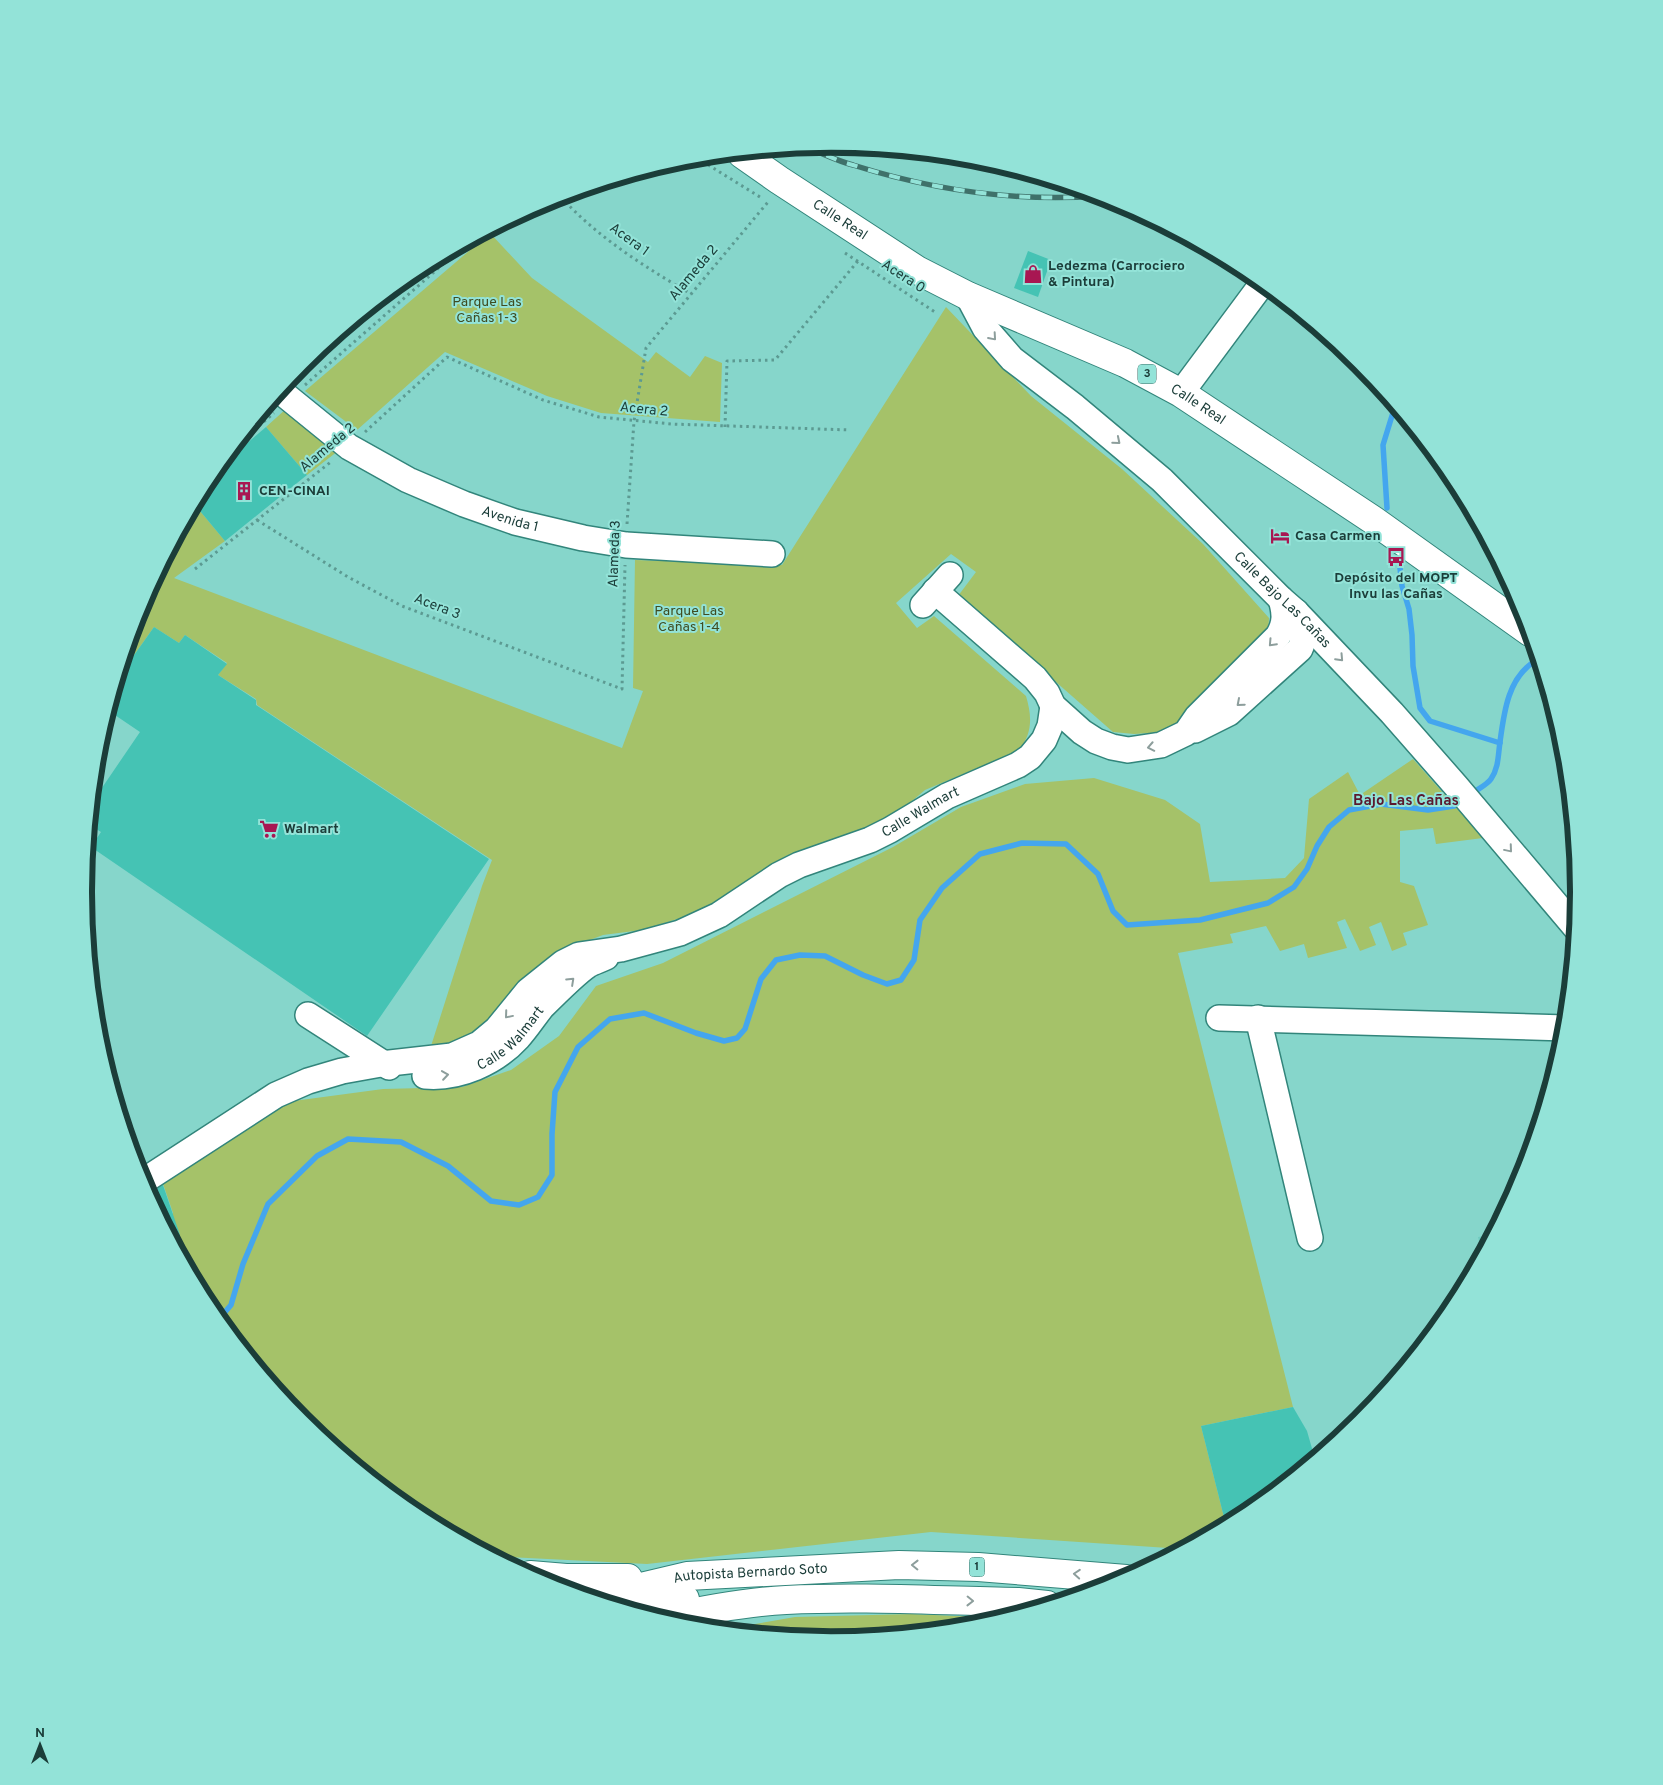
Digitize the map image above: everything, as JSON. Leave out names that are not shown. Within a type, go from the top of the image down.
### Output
[{"type":"main road","name":"Calle Real","points":[[749,159],[917,270],[968,296],[1126,363],[1182,393],[1373,520],[1519,624]]},
{"type":"main road","name":"1","points":[[828,1569],[899,1565],[978,1567],[1107,1577]]},
{"type":"main road","name":"Autopista Bernardo Soto","points":[[605,1595],[688,1576],[828,1569]]},
{"type":"main road","name":"Autopista Bernardo Soto","points":[[645,1607],[828,1569]]},
{"type":"main road","points":[[553,1577],[575,1578],[688,1576]]},
{"type":"main road","points":[[706,1619],[750,1616],[834,1599]]},
{"type":"main road","points":[[706,1619],[785,1600],[834,1599],[1032,1603]]},
{"type":"street","points":[[1182,393],[1258,289]]},
{"type":"street","name":"Calle Bajo Las Cañas","points":[[968,296],[985,328],[1012,359],[1082,412],[1162,480],[1289,606],[1392,713],[1569,920]]},
{"type":"street","name":"Avenida 1","points":[[285,395],[349,447],[408,480],[464,504],[515,522],[583,538],[626,545],[772,554]]},
{"type":"street","points":[[936,590],[1035,678],[1047,693],[1053,706],[1082,732],[1096,741],[1128,750],[1161,745],[1186,733],[1197,717],[1278,636],[1282,630],[1289,606]]},
{"type":"street","name":"Calle Walmart","points":[[150,1177],[276,1095],[308,1081],[342,1071],[381,1064],[452,1056],[479,1044],[497,1029],[528,991],[563,963],[579,955],[621,949],[661,940],[698,926],[726,910],[778,875],[799,865],[870,840],[947,796],[1018,765],[1030,757],[1044,740],[1050,726],[1053,706]]},
{"type":"street","points":[[308,1015],[381,1064]]},
{"type":"street","points":[[1219,1018],[1558,1028]]},
{"type":"street","points":[[1258,1018],[1310,1238]]},
{"type":"path","name":"Alameda 2","points":[[634,421],[646,348],[768,202],[707,165]]},
{"type":"path","name":"Acera 1","points":[[567,203],[606,239],[661,277],[690,294]]},
{"type":"path","name":"Acera 0","points":[[725,427],[727,361],[776,360],[858,261],[935,312]]},
{"type":"path","points":[[287,393],[437,268]]},
{"type":"path","name":"Alameda 2","points":[[195,569],[349,447],[447,357]]},
{"type":"path","name":"Acera 2","points":[[447,357],[543,400],[600,417],[725,427],[850,430]]},
{"type":"path","name":"Alameda 3","points":[[622,689],[626,545],[634,421]]},
{"type":"path","name":"Acera 3","points":[[257,520],[348,577],[402,606],[622,689]]},
{"type":"shaded area","points":[[1485,1236],[1480,1245],[1478,1237]]},
{"type":"green space","name":"Parque Las Cañas 1-3","points":[[493,236],[532,278],[648,362],[656,352],[690,377],[705,356],[722,363],[720,422],[601,413],[547,396],[445,352],[357,430],[305,391],[474,246]]},
{"type":"green space","name":"Parque Las Cañas 1-4","points":[[946,307],[1031,396],[1122,469],[1203,544],[1269,618],[1268,634],[1191,716],[1166,732],[1134,734],[1113,732],[958,596],[976,572],[951,554],[896,603],[917,628],[934,616],[1026,696],[1030,725],[1023,745],[1018,751],[925,790],[892,818],[786,856],[700,912],[642,930],[603,935],[571,947],[475,1030],[456,1042],[431,1046],[492,860],[257,705],[256,699],[218,675],[227,663],[185,635],[179,643],[154,627],[130,660],[149,610],[169,566],[200,511],[225,541],[174,578],[622,748],[643,691],[633,688],[635,560],[782,565]]},
{"type":"green space","points":[[287,408],[312,433],[338,451],[307,475],[266,427]]},
{"type":"green space","points":[[1413,759],[1483,838],[1436,844],[1433,828],[1400,831],[1400,882],[1414,886],[1428,925],[1403,933],[1407,945],[1392,951],[1381,922],[1369,927],[1376,945],[1360,951],[1345,919],[1337,922],[1347,948],[1308,958],[1304,944],[1280,951],[1266,926],[1230,934],[1233,943],[1178,953],[1293,1407],[1201,1426],[1224,1518],[1171,1548],[931,1532],[647,1564],[510,1557],[462,1532],[421,1507],[344,1448],[309,1415],[276,1380],[217,1303],[168,1218],[173,1213],[162,1181],[286,1102],[383,1089],[462,1087],[511,1070],[559,1036],[596,986],[663,963],[893,847],[961,807],[1025,784],[1094,778],[1165,800],[1200,824],[1210,882],[1285,878],[1304,858],[1309,799],[1348,772],[1360,795]]},
{"type":"green space","points":[[911,1614],[977,1617],[928,1625],[832,1632],[744,1626],[795,1617]]},
{"type":"building","name":"Ledezma (Carrociero & Pintura)","points":[[1028,251],[1051,260],[1038,297],[1014,288]]},
{"type":"building","name":"CEN-CINAI","points":[[266,427],[307,475],[225,541],[200,511],[241,448]]},
{"type":"building","name":"Walmart","points":[[154,627],[179,643],[185,635],[227,664],[218,675],[256,700],[256,705],[489,859],[367,1036],[94,849],[94,842],[101,832],[96,829],[100,791],[140,732],[115,715],[130,660]]},
{"type":"building","points":[[163,1185],[180,1235],[178,1236],[169,1219],[156,1190]]},
{"type":"building","points":[[1293,1407],[1307,1431],[1313,1453],[1281,1479],[1224,1518],[1201,1426]]},
{"type":"waterway","points":[[1387,508],[1383,445],[1393,412]]},
{"type":"waterway","points":[[1400,568],[1402,586],[1409,609],[1413,666],[1420,708],[1430,721],[1500,743]]},
{"type":"waterway","points":[[1470,795],[1487,783],[1496,770],[1503,719],[1509,697],[1519,677],[1533,662]]},
{"type":"waterway","points":[[224,1313],[231,1305],[243,1264],[268,1204],[317,1156],[348,1139],[401,1142],[448,1166],[491,1201],[519,1205],[538,1197],[552,1175],[555,1092],[578,1047],[610,1019],[644,1013],[696,1033],[724,1041],[737,1038],[745,1029],[761,979],[776,960],[800,955],[825,956],[863,975],[887,984],[901,980],[914,960],[920,920],[942,888],[980,854],[1022,843],[1066,844],[1098,874],[1113,911],[1127,925],[1200,920],[1268,903],[1294,887],[1307,869],[1317,846],[1329,827],[1349,810],[1381,804],[1428,810],[1454,806],[1461,802]]},
{"type":"railway","points":[[822,153],[883,174],[944,187],[1006,195],[1079,197]]},
{"type":"place","name":"Ledezma (Carrociero & Pintura)","points":[[1033,274]]},
{"type":"place","name":"CEN-CINAI","points":[[244,491]]},
{"type":"place","name":"Casa Carmen","points":[[1280,536]]},
{"type":"place","name":"Depósito del MOPT Invu las Cañas","points":[[1396,557]]},
{"type":"place","name":"Walmart","points":[[269,829]]},
{"type":"district","name":"Bajo Las Cañas","points":[[1406,801]]}]
